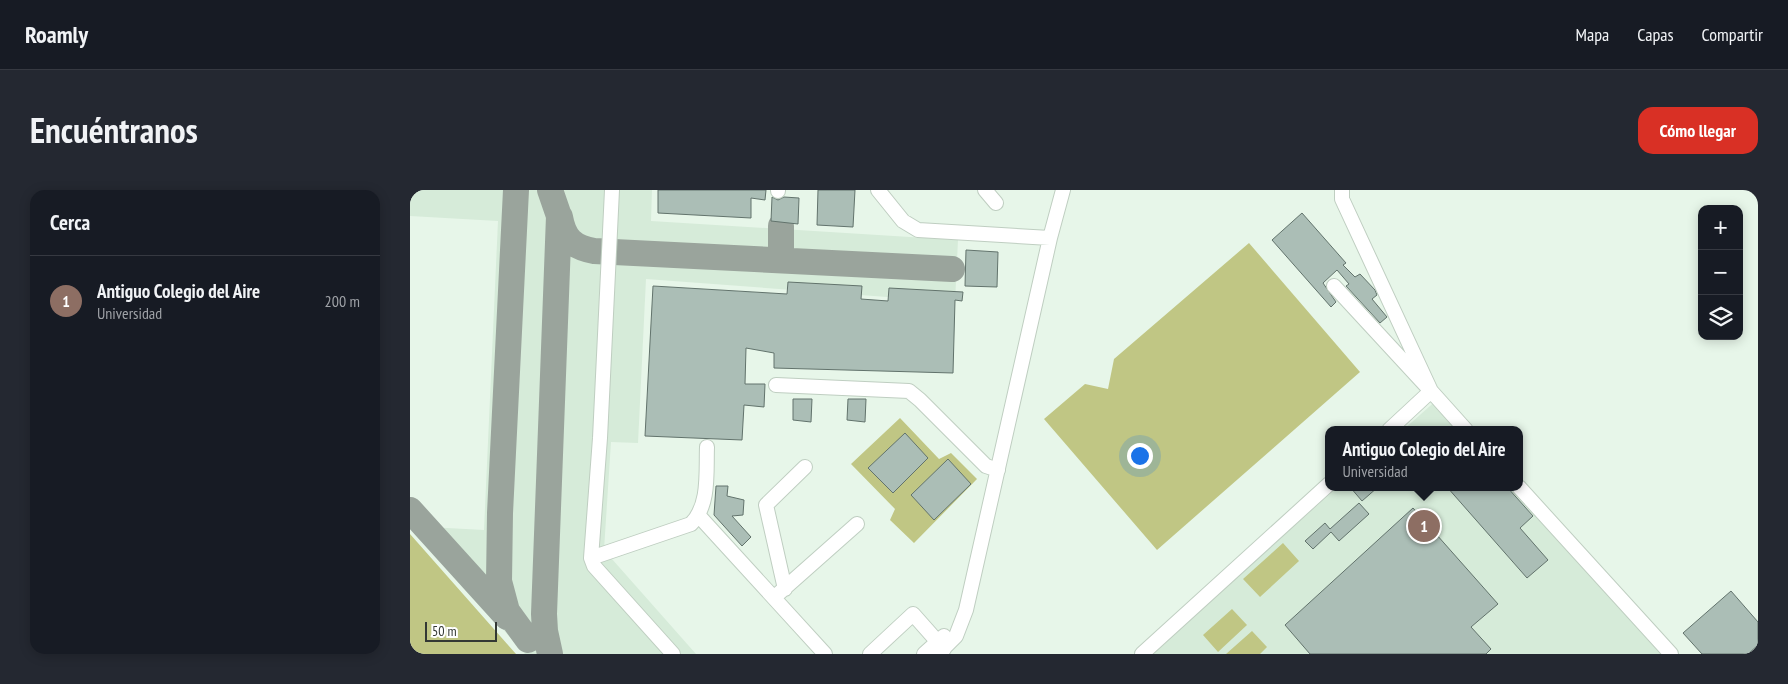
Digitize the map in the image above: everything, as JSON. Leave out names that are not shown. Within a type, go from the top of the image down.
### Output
[{"type":"lane","points":[[612,190],[600,438],[591,558],[594,566],[673,654]]},
{"type":"lane","points":[[878,190],[903,221],[918,230],[1050,238]]},
{"type":"lane","points":[[985,190],[996,203]]},
{"type":"lane","points":[[924,654],[940,648],[964,617],[1050,238],[1063,190]]},
{"type":"lane","points":[[1342,190],[1342,198],[1431,391]]},
{"type":"lane","points":[[1334,286],[1462,426]]},
{"type":"lane","points":[[1389,345],[1404,333]]},
{"type":"lane","points":[[776,385],[908,391],[920,400],[986,466],[998,470]]},
{"type":"lane","points":[[1393,426],[1431,391]]},
{"type":"lane","points":[[591,558],[691,524],[699,516],[704,506],[707,447]]},
{"type":"lane","points":[[779,593],[766,505],[805,467]]},
{"type":"lane","points":[[1142,654],[1325,488]]},
{"type":"lane","points":[[1523,491],[1671,654]]},
{"type":"lane","points":[[699,516],[779,593],[825,654]]},
{"type":"lane","points":[[779,593],[857,524]]},
{"type":"lane","points":[[870,654],[913,614],[940,648]]},
{"type":"shaded area","points":[[410,190],[652,190],[651,221],[958,240],[955,302],[646,279],[638,443],[611,442],[604,550],[696,654],[525,654],[410,526],[484,530],[498,221],[410,216]]},
{"type":"shaded area","points":[[1439,398],[1464,426],[1408,426]]},
{"type":"shaded area","points":[[1333,491],[1523,491],[1667,654],[1150,654]]},
{"type":"green space","points":[[1249,243],[1360,372],[1157,550],[1044,419],[1085,384],[1108,389],[1114,359]]},
{"type":"green space","points":[[900,418],[939,459],[951,453],[977,479],[914,543],[890,520],[895,509],[851,464]]},
{"type":"green space","points":[[410,534],[516,654],[410,654]]},
{"type":"green space","points":[[1283,543],[1299,561],[1260,597],[1243,579]]},
{"type":"green space","points":[[1232,609],[1247,625],[1218,652],[1203,635]]},
{"type":"green space","points":[[1252,631],[1267,647],[1260,654],[1226,654]]},
{"type":"building","points":[[658,190],[766,190],[765,200],[751,198],[751,218],[658,213]]},
{"type":"building","points":[[818,190],[855,190],[853,227],[817,225]]},
{"type":"building","points":[[772,197],[778,200],[784,197],[799,198],[798,224],[771,221]]},
{"type":"building","points":[[1302,213],[1346,263],[1343,265],[1355,277],[1360,274],[1375,290],[1377,295],[1372,299],[1387,317],[1380,323],[1346,286],[1349,284],[1337,270],[1323,283],[1336,302],[1331,307],[1272,240]]},
{"type":"building","points":[[966,250],[998,252],[997,287],[965,286]]},
{"type":"building","points":[[788,282],[862,286],[861,299],[888,301],[889,288],[963,292],[962,301],[955,300],[953,373],[774,368],[774,353],[746,348],[745,384],[765,384],[764,407],[744,405],[742,440],[645,436],[653,286],[787,294]]},
{"type":"building","points":[[793,399],[812,399],[811,422],[793,420]]},
{"type":"building","points":[[848,399],[866,399],[865,422],[847,420]]},
{"type":"building","points":[[905,433],[928,458],[893,493],[868,468]]},
{"type":"building","points":[[948,459],[971,484],[934,520],[911,495]]},
{"type":"building","points":[[716,486],[728,486],[727,496],[744,500],[743,515],[732,516],[751,537],[742,546],[714,515]]},
{"type":"building","points":[[1353,491],[1373,491],[1362,501]]},
{"type":"building","points":[[1451,491],[1511,491],[1533,516],[1520,528],[1548,560],[1527,578]]},
{"type":"building","points":[[1359,503],[1369,514],[1339,541],[1331,532],[1313,549],[1305,541],[1325,523],[1330,529]]},
{"type":"building","points":[[1413,508],[1498,604],[1471,627],[1491,649],[1486,654],[1310,654],[1285,625]]},
{"type":"building","points":[[1731,591],[1758,622],[1758,645],[1748,654],[1702,654],[1683,633]]},
{"type":"taxiway","points":[[516,190],[500,513],[499,581],[507,611],[528,640]]},
{"type":"taxiway","points":[[550,190],[559,216],[544,614],[545,631],[550,654]]},
{"type":"taxiway","points":[[560,217],[564,231],[571,241],[580,247],[594,251],[952,269]]},
{"type":"taxiway","points":[[781,226],[781,260]]},
{"type":"taxiway","points":[[410,510],[507,617]]},
{"type":"place","name":"Antiguo Colegio del Aire","points":[[1424,526]]}]
